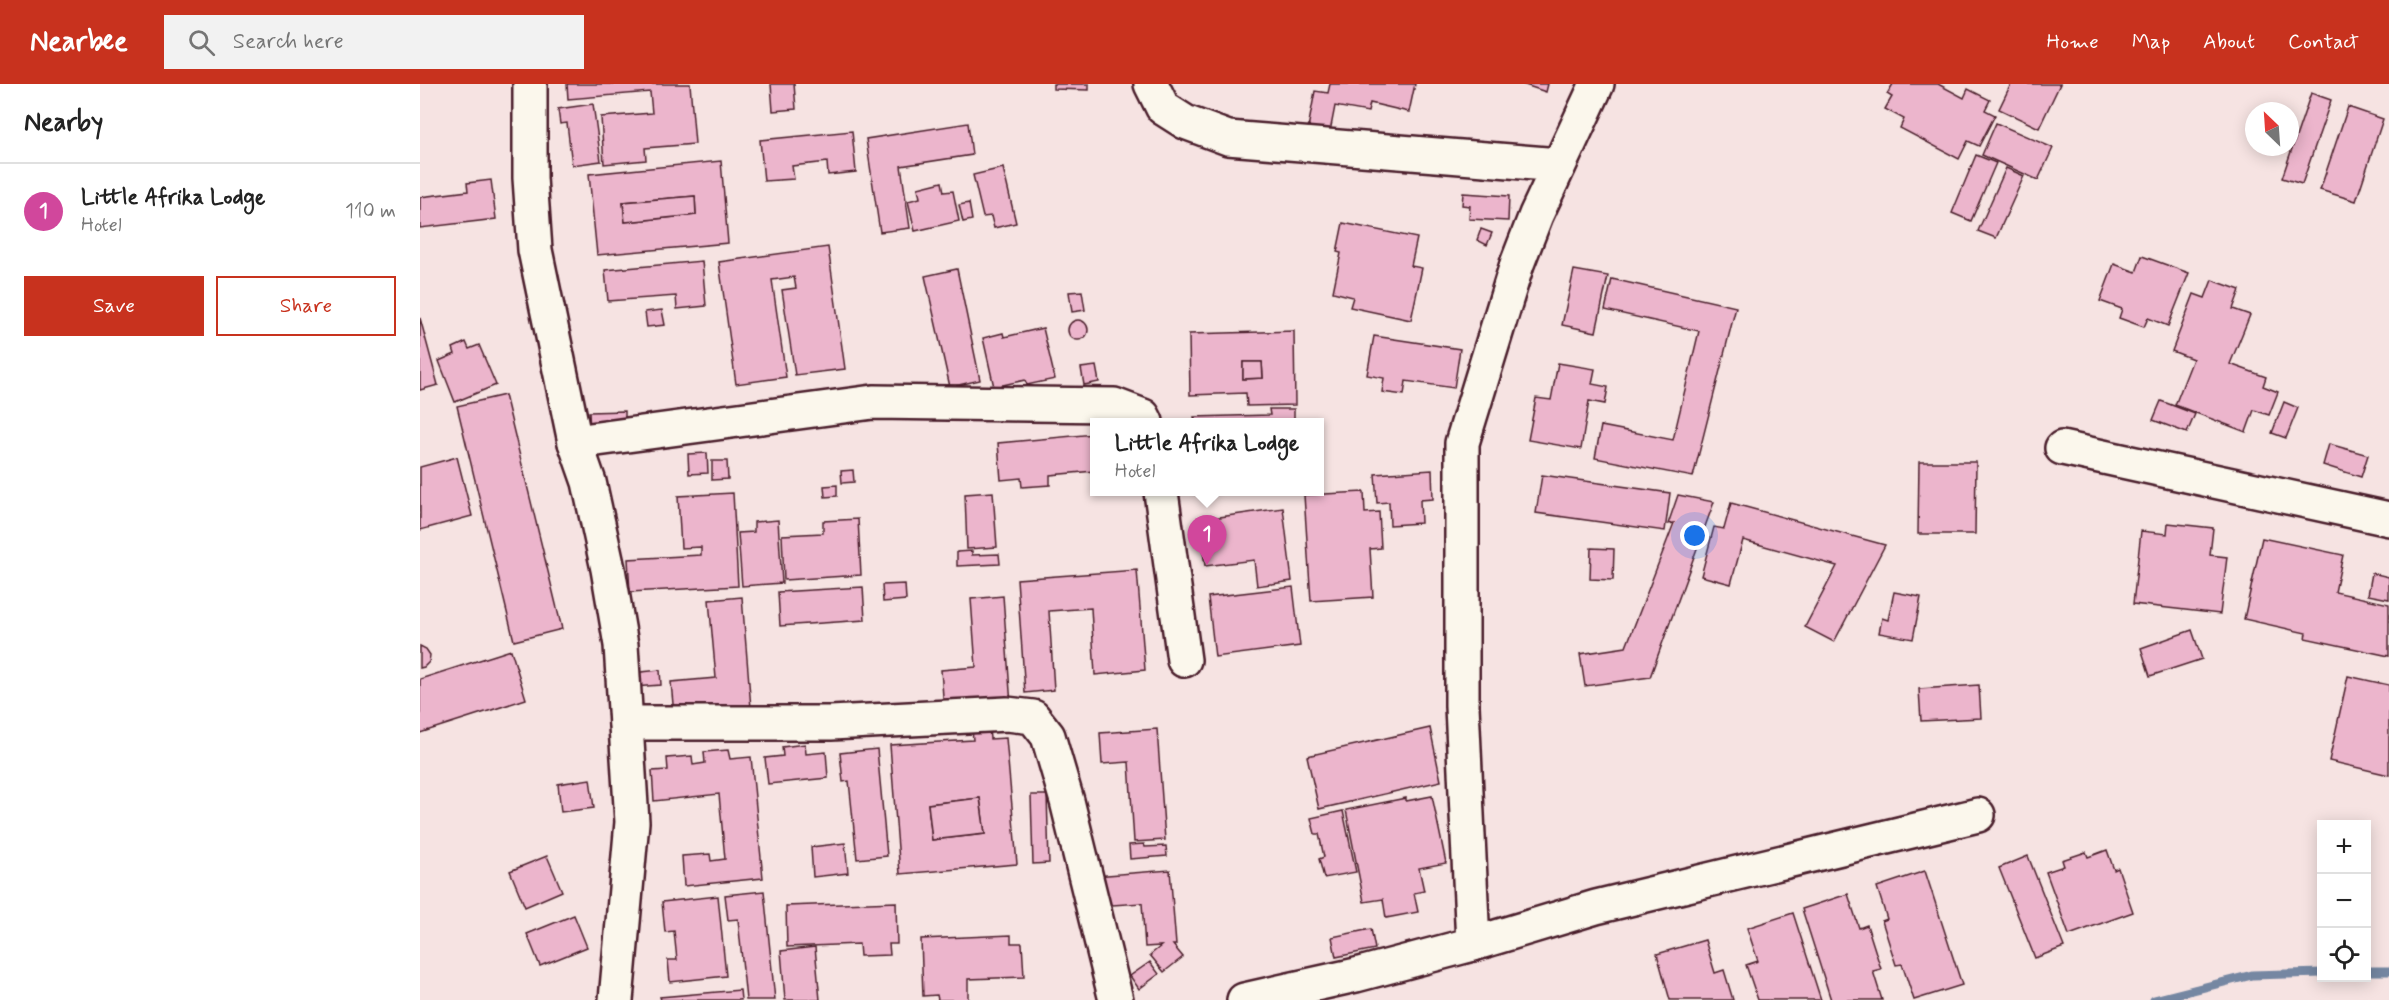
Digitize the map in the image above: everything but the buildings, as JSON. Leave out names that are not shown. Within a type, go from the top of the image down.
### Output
[{"type":"street","points":[[530,84],[530,178],[535,250],[575,442],[589,482],[608,569],[621,645],[632,822],[616,1000]]},
{"type":"street","points":[[1151,84],[1163,108],[1185,122],[1228,138],[1559,165]]},
{"type":"street","points":[[1473,944],[1462,706],[1462,443],[1517,264],[1559,165],[1598,84]]},
{"type":"street","points":[[575,442],[873,402],[1114,405],[1144,418]]},
{"type":"street","points":[[2062,448],[2389,519]]},
{"type":"street","points":[[1162,496],[1184,660]]},
{"type":"street","points":[[626,723],[831,723],[1007,714],[1032,717],[1048,736],[1116,1000]]},
{"type":"street","points":[[1244,1000],[1356,975],[1473,944],[1596,907],[1978,815]]},
{"type":"waterway","points":[[2371,971],[2389,971]]},
{"type":"waterway","points":[[2154,1000],[2252,975],[2317,973]]},
{"type":"place","name":"Little Afrika Lodge","points":[[1207,565]]}]
